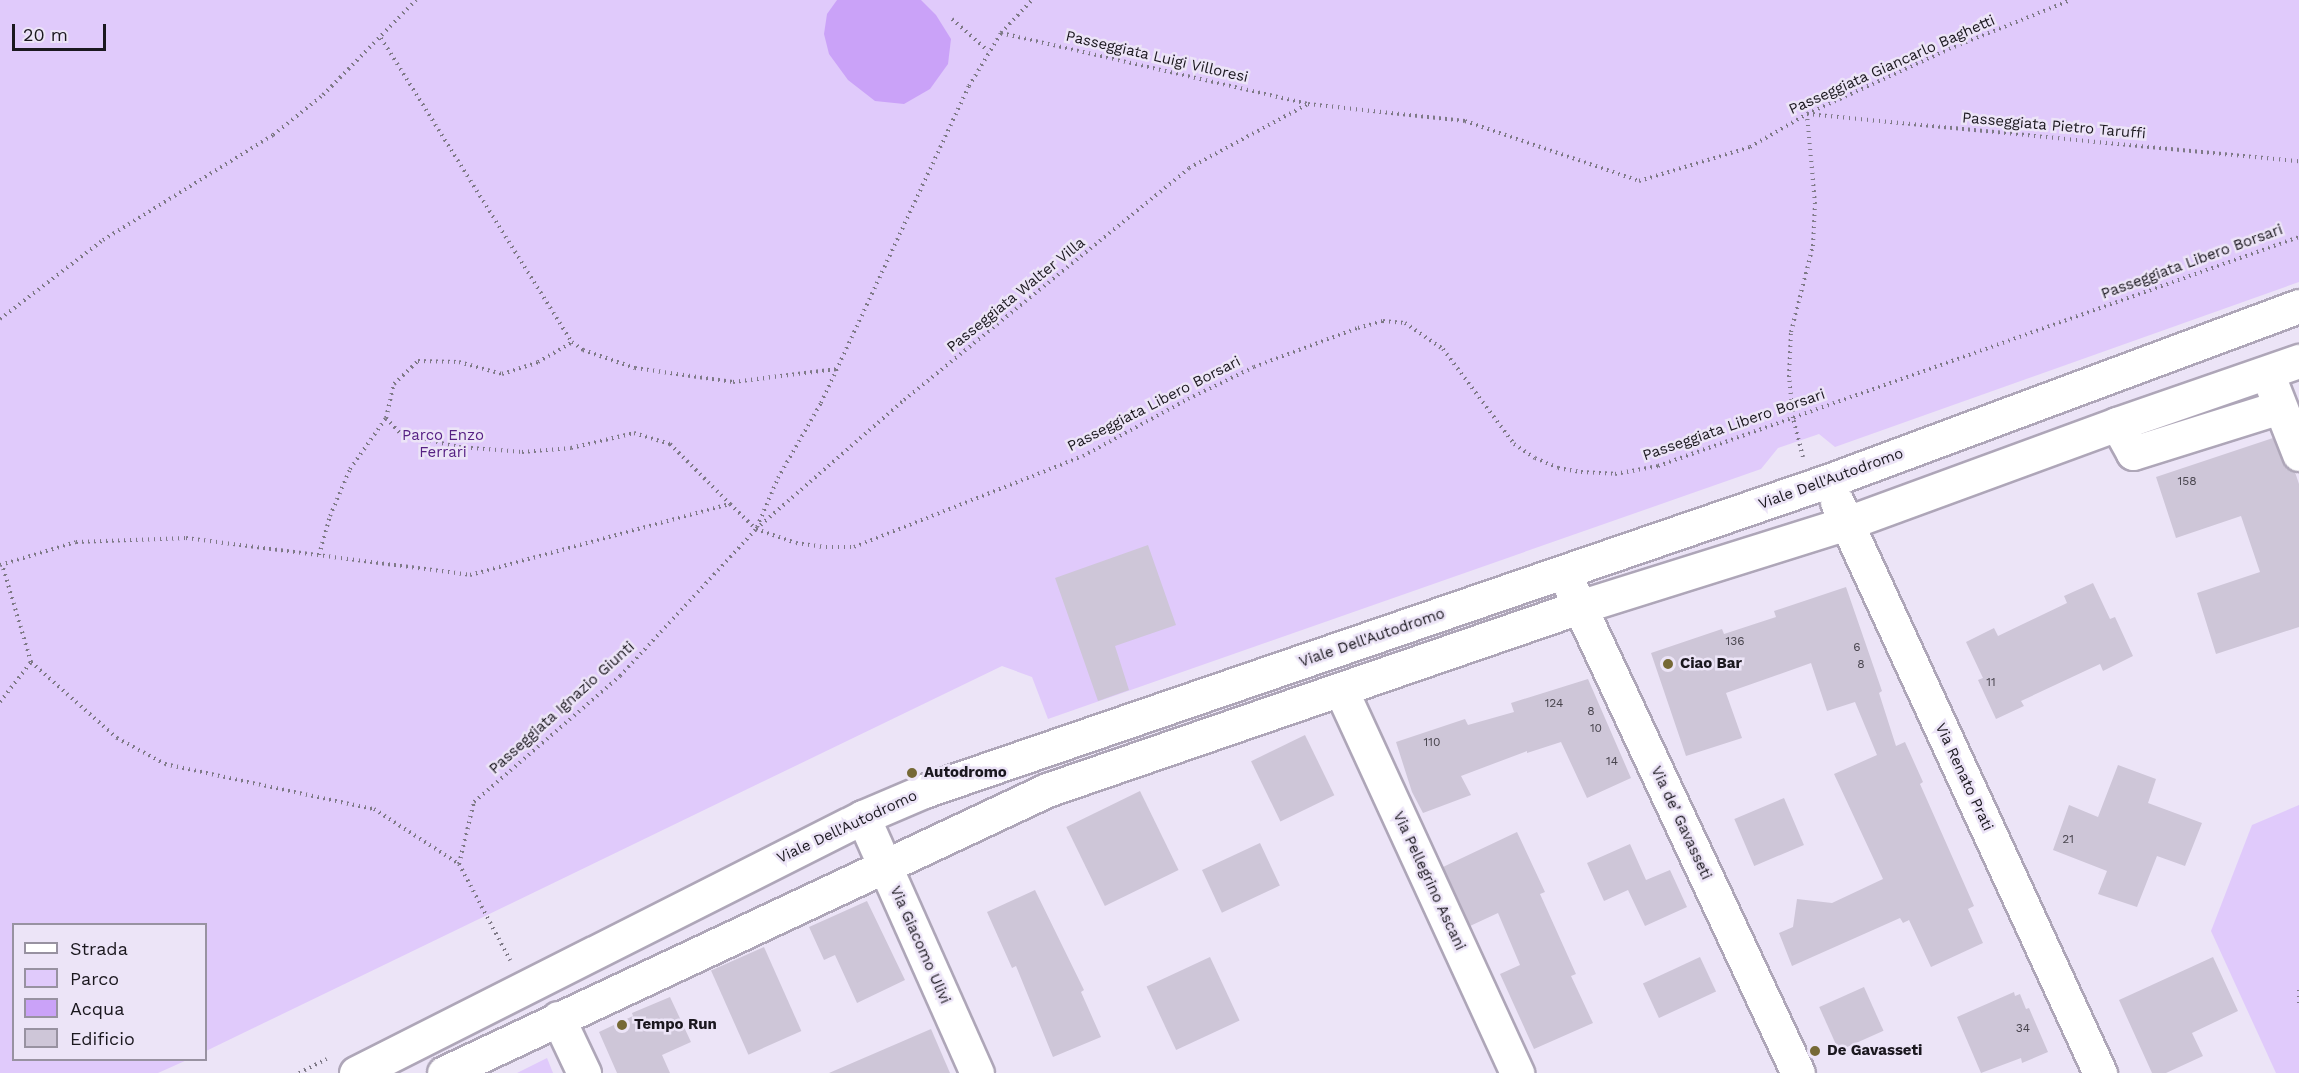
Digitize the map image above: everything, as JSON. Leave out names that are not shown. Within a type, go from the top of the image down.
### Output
[{"type":"street","name":"Viale Dell'Autodromo","points":[[356,1073],[863,817],[924,791],[1819,484],[2299,306]]},
{"type":"street","points":[[444,1073],[1047,790],[1579,608],[1847,523],[2117,424],[2299,361]]},
{"type":"street","points":[[2268,372],[2299,454]]},
{"type":"street","points":[[2117,424],[2133,453],[2280,407]]},
{"type":"street","name":"Via Renato Prati","points":[[1819,484],[1847,523],[2100,1073]]},
{"type":"street","name":"Via de’ Gavasseti","points":[[1564,573],[1798,1073]]},
{"type":"street","name":"Via Pellegrino Ascani","points":[[1341,690],[1517,1073]]},
{"type":"street","points":[[1030,753],[1047,790]]},
{"type":"street","name":"Via Giacomo Ulivi","points":[[863,817],[977,1073]]},
{"type":"street","points":[[465,1018],[481,1054]]},
{"type":"street","points":[[558,1018],[584,1073]]},
{"type":"path","points":[[0,319],[103,240],[273,135],[322,95],[381,38],[416,0]]},
{"type":"path","points":[[386,418],[401,434],[459,447],[522,452],[571,448],[634,433],[670,444],[756,529],[778,478],[821,403],[964,96],[988,51],[1001,33],[1032,0]]},
{"type":"path","name":"Passeggiata Giancarlo Baghetti","points":[[1308,104],[1465,121],[1639,181],[1750,147],[1807,114],[1949,49],[2071,0]]},
{"type":"path","points":[[952,19],[988,51]]},
{"type":"path","name":"Passeggiata Luigi Villoresi","points":[[1001,33],[1308,104]]},
{"type":"path","points":[[381,38],[572,342],[583,350],[635,368],[733,382],[837,369]]},
{"type":"path","name":"Passeggiata Walter Villa","points":[[756,529],[904,400],[1189,168],[1308,104]]},
{"type":"path","points":[[1807,114],[1815,204],[1812,246],[1791,332],[1789,377],[1793,418],[1819,484]]},
{"type":"path","name":"Passeggiata Pietro Taruffi","points":[[1807,114],[2299,161]]},
{"type":"path","name":"Passeggiata Libero Borsari","points":[[756,529],[796,543],[826,547],[854,547],[1083,456],[1188,399],[1254,367],[1358,328],[1383,321],[1405,323],[1443,349],[1514,444],[1534,458],[1558,468],[1581,472],[1615,474],[1658,466],[2299,237]]},
{"type":"path","points":[[320,555],[330,516],[350,469],[386,418],[394,384],[417,362],[459,362],[502,374],[538,362],[572,342]]},
{"type":"path","points":[[523,989],[505,948],[459,864],[374,809],[165,764],[117,738],[31,662],[1,564],[76,542],[186,538],[470,575],[730,504]]},
{"type":"path","name":"Passeggiata Ignazio Giunti","points":[[459,864],[474,802],[620,676],[756,529]]},
{"type":"path","points":[[0,702],[31,662]]},
{"type":"path","points":[[2299,990],[2299,1004]]},
{"type":"green space","name":"Parco Enzo Ferrari","points":[[0,0],[2299,0],[2299,282],[1835,447],[1819,434],[1778,448],[1761,469],[1048,719],[1032,677],[1002,666],[207,1051],[207,923],[12,923],[12,1061],[185,1061],[158,1073],[0,1073]]},
{"type":"green space","points":[[2299,805],[2299,1073],[2276,1073],[2211,931],[2252,825]]},
{"type":"green space","points":[[547,1058],[553,1073],[517,1073]]},
{"type":"water","points":[[837,0],[921,0],[936,15],[951,39],[948,64],[930,89],[904,104],[875,101],[848,80],[829,54],[824,34],[827,14]]},
{"type":"building","points":[[2273,438],[2282,461],[2287,468],[2295,472],[2299,484],[2299,627],[2216,654],[2197,593],[2260,572],[2241,516],[2176,538],[2156,477]]},
{"type":"building","points":[[1148,545],[1176,625],[1115,646],[1129,690],[1098,701],[1055,578]]},
{"type":"building","points":[[2093,583],[2110,619],[2115,617],[2133,656],[2103,671],[2100,664],[2021,701],[2024,706],[1996,719],[1978,680],[1983,678],[1966,642],[1994,628],[1998,636],[2067,603],[2064,596]]},
{"type":"building","points":[[1846,587],[1882,691],[1879,693],[1896,746],[1905,742],[1923,782],[1920,784],[1974,906],[1968,909],[1983,943],[1931,967],[1909,920],[1903,923],[1900,918],[1792,966],[1779,933],[1793,927],[1797,899],[1832,903],[1883,879],[1834,774],[1877,755],[1855,702],[1827,711],[1811,663],[1726,693],[1742,738],[1686,756],[1651,653],[1722,629],[1724,634],[1776,617],[1774,611]]},
{"type":"building","points":[[1588,679],[1631,778],[1587,798],[1561,742],[1527,753],[1527,751],[1461,776],[1471,795],[1423,813],[1412,792],[1396,742],[1465,719],[1468,725],[1514,712],[1511,703]]},
{"type":"building","points":[[1305,735],[1334,795],[1280,822],[1251,761]]},
{"type":"building","points":[[2118,765],[2156,779],[2148,803],[2202,823],[2185,866],[2157,856],[2137,907],[2098,894],[2107,871],[2053,850],[2069,805],[2098,817]]},
{"type":"building","points":[[1140,791],[1179,870],[1105,906],[1066,827]]},
{"type":"building","points":[[1784,798],[1804,845],[1754,866],[1734,819]]},
{"type":"building","points":[[1517,832],[1545,892],[1540,894],[1576,974],[1571,976],[1593,1023],[1534,1049],[1500,974],[1520,965],[1498,913],[1470,926],[1443,867]]},
{"type":"building","points":[[1260,843],[1280,886],[1222,913],[1202,870]]},
{"type":"building","points":[[1630,844],[1646,880],[1670,870],[1687,907],[1645,926],[1628,890],[1604,901],[1587,863]]},
{"type":"building","points":[[1035,890],[1084,990],[1081,992],[1101,1037],[1053,1057],[1016,966],[1012,968],[987,912]]},
{"type":"building","points":[[867,901],[905,980],[857,1003],[835,955],[824,960],[809,927]]},
{"type":"building","points":[[764,947],[801,1031],[748,1055],[711,971]]},
{"type":"building","points":[[1210,957],[1240,1020],[1176,1050],[1147,987]]},
{"type":"building","points":[[1700,957],[1716,991],[1659,1018],[1643,984]]},
{"type":"building","points":[[2213,957],[2238,1011],[2192,1033],[2203,1056],[2166,1073],[2152,1073],[2119,1000]]},
{"type":"building","points":[[1864,987],[1884,1031],[1839,1051],[1819,1007]]},
{"type":"building","points":[[2014,992],[2015,996],[2020,994],[2026,1009],[2029,1008],[2048,1052],[2022,1063],[2021,1058],[1981,1073],[1957,1017]]},
{"type":"building","points":[[670,997],[691,1042],[662,1055],[670,1073],[617,1073],[599,1032],[633,1016],[632,1013]]},
{"type":"building","points":[[931,1029],[950,1073],[829,1073]]},
{"type":"place","name":"Ciao Bar","points":[[1668,664]]},
{"type":"place","name":"Autodromo","points":[[912,773]]},
{"type":"place","name":"Tempo Run","points":[[622,1025]]},
{"type":"place","name":"De Gavasseti","points":[[1815,1051]]}]
